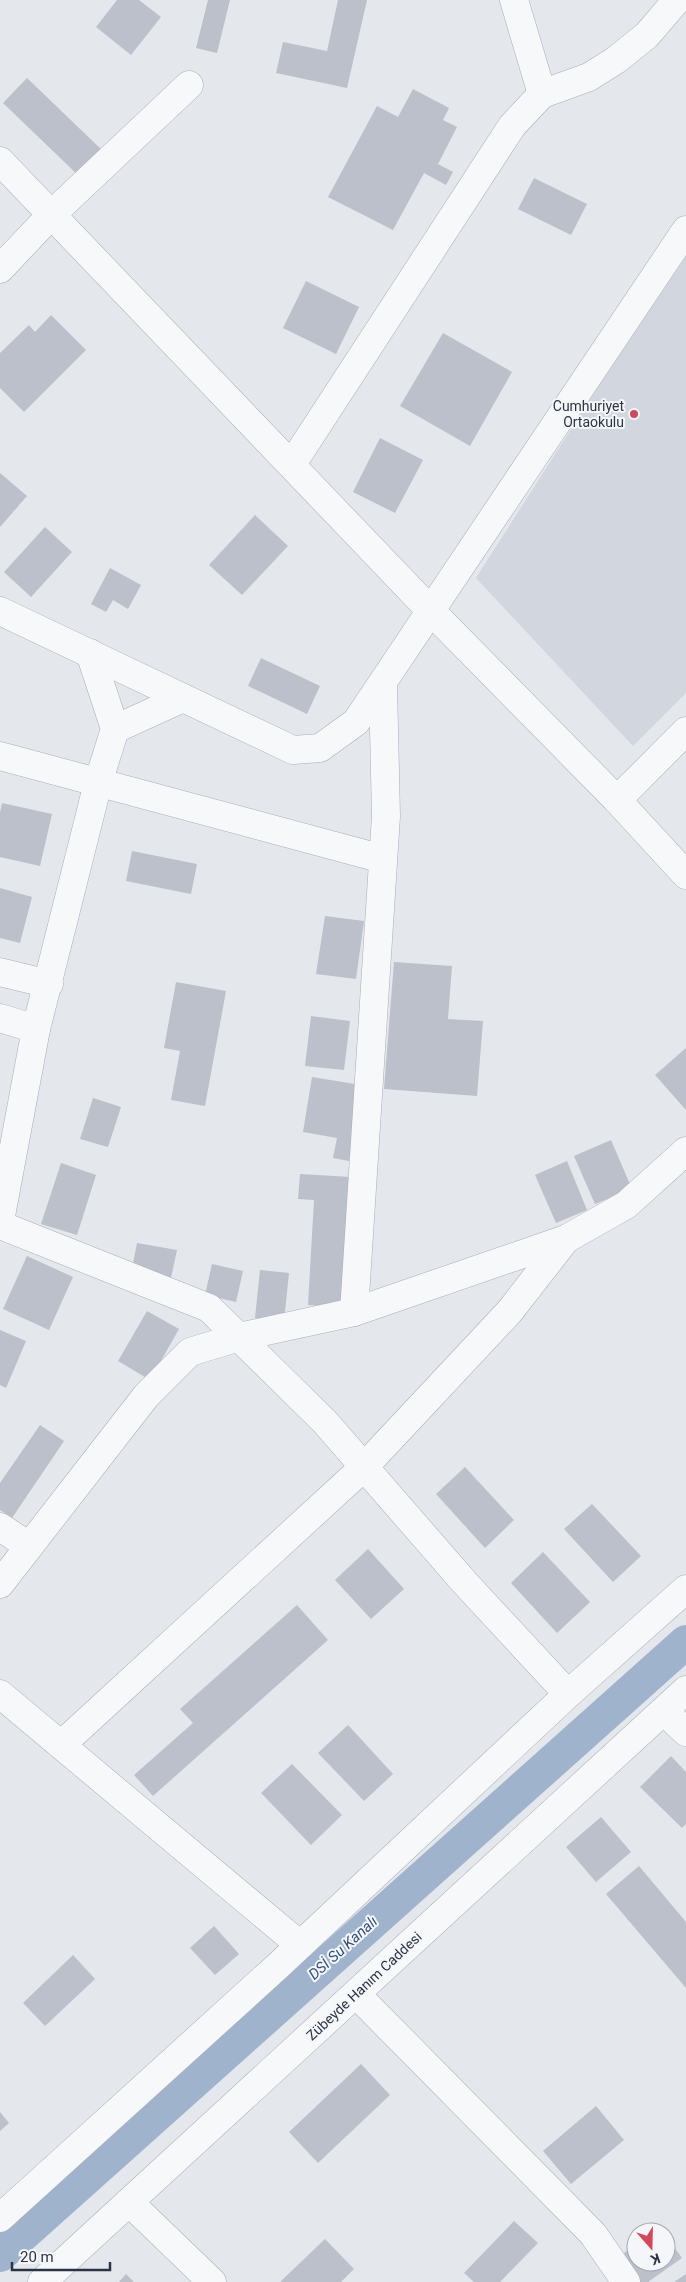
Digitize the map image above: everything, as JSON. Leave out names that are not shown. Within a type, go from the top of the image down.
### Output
[{"type":"street","points":[[514,0],[542,94]]},
{"type":"street","points":[[292,464],[512,126],[542,94],[588,77],[616,60],[647,35],[677,0]]},
{"type":"street","points":[[0,269],[51,215],[188,85]]},
{"type":"street","points":[[0,162],[292,464],[430,610],[617,800],[686,875]]},
{"type":"street","points":[[0,611],[293,750],[320,748],[356,722],[383,685],[430,610],[686,230]]},
{"type":"street","points":[[90,654],[115,729],[98,783],[49,984],[36,1029],[0,1223],[209,1308],[325,1422],[465,1583],[568,1694]]},
{"type":"street","points":[[354,1312],[386,816],[383,685]]},
{"type":"street","points":[[115,729],[183,698]]},
{"type":"street","points":[[617,800],[686,731]]},
{"type":"street","points":[[0,756],[383,859]]},
{"type":"street","points":[[0,972],[49,984]]},
{"type":"street","points":[[0,1018],[36,1029]]},
{"type":"street","points":[[0,1584],[146,1396],[190,1352],[239,1337],[354,1312],[566,1239],[626,1205],[686,1151]]},
{"type":"street","points":[[61,1745],[364,1467],[510,1311],[566,1239]]},
{"type":"street","points":[[0,1527],[29,1546]]},
{"type":"street","points":[[0,2218],[300,1945],[568,1694],[686,1590]]},
{"type":"street","name":"Zübeyde Hanım Caddesi","points":[[42,2282],[686,1690]]},
{"type":"street","points":[[0,1694],[300,1945]]},
{"type":"street","points":[[664,1711],[686,1732]]},
{"type":"street","points":[[356,1994],[593,2234],[626,2282]]},
{"type":"street","points":[[129,2202],[212,2282]]},
{"type":"shaded area","name":"Cumhuriyet Ortaokulu","points":[[686,249],[686,693],[633,746],[476,578]]},
{"type":"building","points":[[117,0],[139,0],[161,17],[131,55],[96,27]]},
{"type":"building","points":[[208,0],[230,0],[217,53],[196,48]]},
{"type":"building","points":[[338,0],[367,0],[347,88],[276,73],[283,42],[327,51]]},
{"type":"building","points":[[27,78],[104,152],[80,177],[3,103]]},
{"type":"building","points":[[413,89],[449,108],[443,120],[457,127],[438,164],[453,172],[446,185],[424,173],[393,230],[328,197],[377,106],[398,117]]},
{"type":"building","points":[[534,178],[587,204],[571,235],[518,209]]},
{"type":"building","points":[[306,281],[359,307],[336,354],[283,328]]},
{"type":"building","points":[[51,315],[86,350],[24,412],[0,388],[0,353],[29,325],[35,332]]},
{"type":"building","points":[[443,333],[512,372],[470,446],[400,406]]},
{"type":"building","points":[[380,438],[423,460],[395,513],[353,492]]},
{"type":"building","points":[[0,473],[27,496],[0,527]]},
{"type":"building","points":[[255,515],[288,546],[242,595],[209,565]]},
{"type":"building","points":[[45,527],[72,552],[31,597],[4,572]]},
{"type":"building","points":[[110,568],[141,585],[128,609],[113,600],[106,612],[91,604]]},
{"type":"building","points":[[261,658],[320,686],[307,714],[248,686]]},
{"type":"building","points":[[2,803],[52,814],[40,866],[0,857],[0,813]]},
{"type":"building","points":[[132,851],[197,864],[191,894],[126,881]]},
{"type":"building","points":[[0,888],[32,897],[20,943],[0,938]]},
{"type":"building","points":[[325,916],[364,921],[356,979],[316,974]]},
{"type":"building","points":[[394,962],[452,966],[448,1019],[483,1021],[477,1096],[384,1089]]},
{"type":"building","points":[[176,982],[226,991],[205,1106],[171,1100],[180,1051],[164,1048]]},
{"type":"building","points":[[311,1016],[350,1021],[344,1070],[305,1066]]},
{"type":"building","points":[[686,1048],[686,1110],[655,1075]]},
{"type":"building","points":[[312,1077],[361,1085],[349,1161],[333,1158],[337,1138],[303,1132]]},
{"type":"building","points":[[93,1098],[121,1107],[108,1147],[80,1139]]},
{"type":"building","points":[[611,1140],[632,1189],[595,1204],[574,1156]]},
{"type":"building","points":[[567,1161],[587,1210],[556,1223],[535,1175]]},
{"type":"building","points":[[61,1163],[96,1175],[77,1235],[41,1224]]},
{"type":"building","points":[[300,1174],[351,1177],[344,1307],[308,1305],[314,1200],[298,1199]]},
{"type":"building","points":[[137,1243],[177,1250],[170,1282],[131,1274]]},
{"type":"building","points":[[27,1256],[73,1277],[49,1330],[3,1309]]},
{"type":"building","points":[[212,1264],[243,1271],[236,1302],[205,1295]]},
{"type":"building","points":[[260,1270],[289,1273],[284,1321],[255,1318]]},
{"type":"building","points":[[147,1311],[179,1329],[150,1380],[118,1361]]},
{"type":"building","points":[[0,1330],[26,1341],[6,1388],[0,1385]]},
{"type":"building","points":[[40,1425],[64,1441],[12,1518],[0,1510],[0,1483]]},
{"type":"building","points":[[465,1467],[514,1520],[485,1548],[436,1494]]},
{"type":"building","points":[[592,1504],[641,1556],[613,1582],[564,1529]]},
{"type":"building","points":[[368,1549],[404,1589],[371,1619],[335,1580]]},
{"type":"building","points":[[543,1552],[590,1602],[557,1633],[511,1583]]},
{"type":"building","points":[[297,1605],[328,1640],[153,1796],[134,1775],[193,1723],[180,1709]]},
{"type":"building","points":[[348,1725],[393,1774],[364,1801],[318,1753]]},
{"type":"building","points":[[671,1756],[686,1772],[686,1824],[682,1828],[640,1787]]},
{"type":"building","points":[[292,1764],[342,1815],[311,1845],[261,1793]]},
{"type":"building","points":[[601,1817],[631,1852],[596,1882],[566,1847]]},
{"type":"building","points":[[639,1866],[686,1922],[686,1988],[606,1894]]},
{"type":"building","points":[[214,1926],[239,1954],[215,1975],[190,1948]]},
{"type":"building","points":[[73,1955],[95,1979],[45,2026],[23,2003]]},
{"type":"building","points":[[361,2064],[390,2095],[318,2163],[289,2132]]},
{"type":"building","points":[[596,2106],[624,2140],[571,2184],[543,2151]]},
{"type":"building","points":[[0,2112],[9,2123],[0,2131]]},
{"type":"building","points":[[514,2221],[538,2243],[500,2282],[474,2282],[464,2273]]},
{"type":"building","points":[[325,2239],[354,2269],[341,2282],[280,2282]]},
{"type":"building","points":[[676,2250],[682,2258],[676,2262]]},
{"type":"building","points":[[626,2252],[626,2262],[621,2255]]},
{"type":"building","points":[[633,2272],[662,2272],[648,2282],[640,2282]]},
{"type":"building","points":[[126,2274],[134,2282],[119,2282]]},
{"type":"building","points":[[686,2274],[686,2282],[674,2282]]},
{"type":"waterway","name":"DSİ Su Kanalı","points":[[0,2255],[686,1642]]},
{"type":"place","name":"Cumhuriyet Ortaokulu","points":[[634,414]]}]
